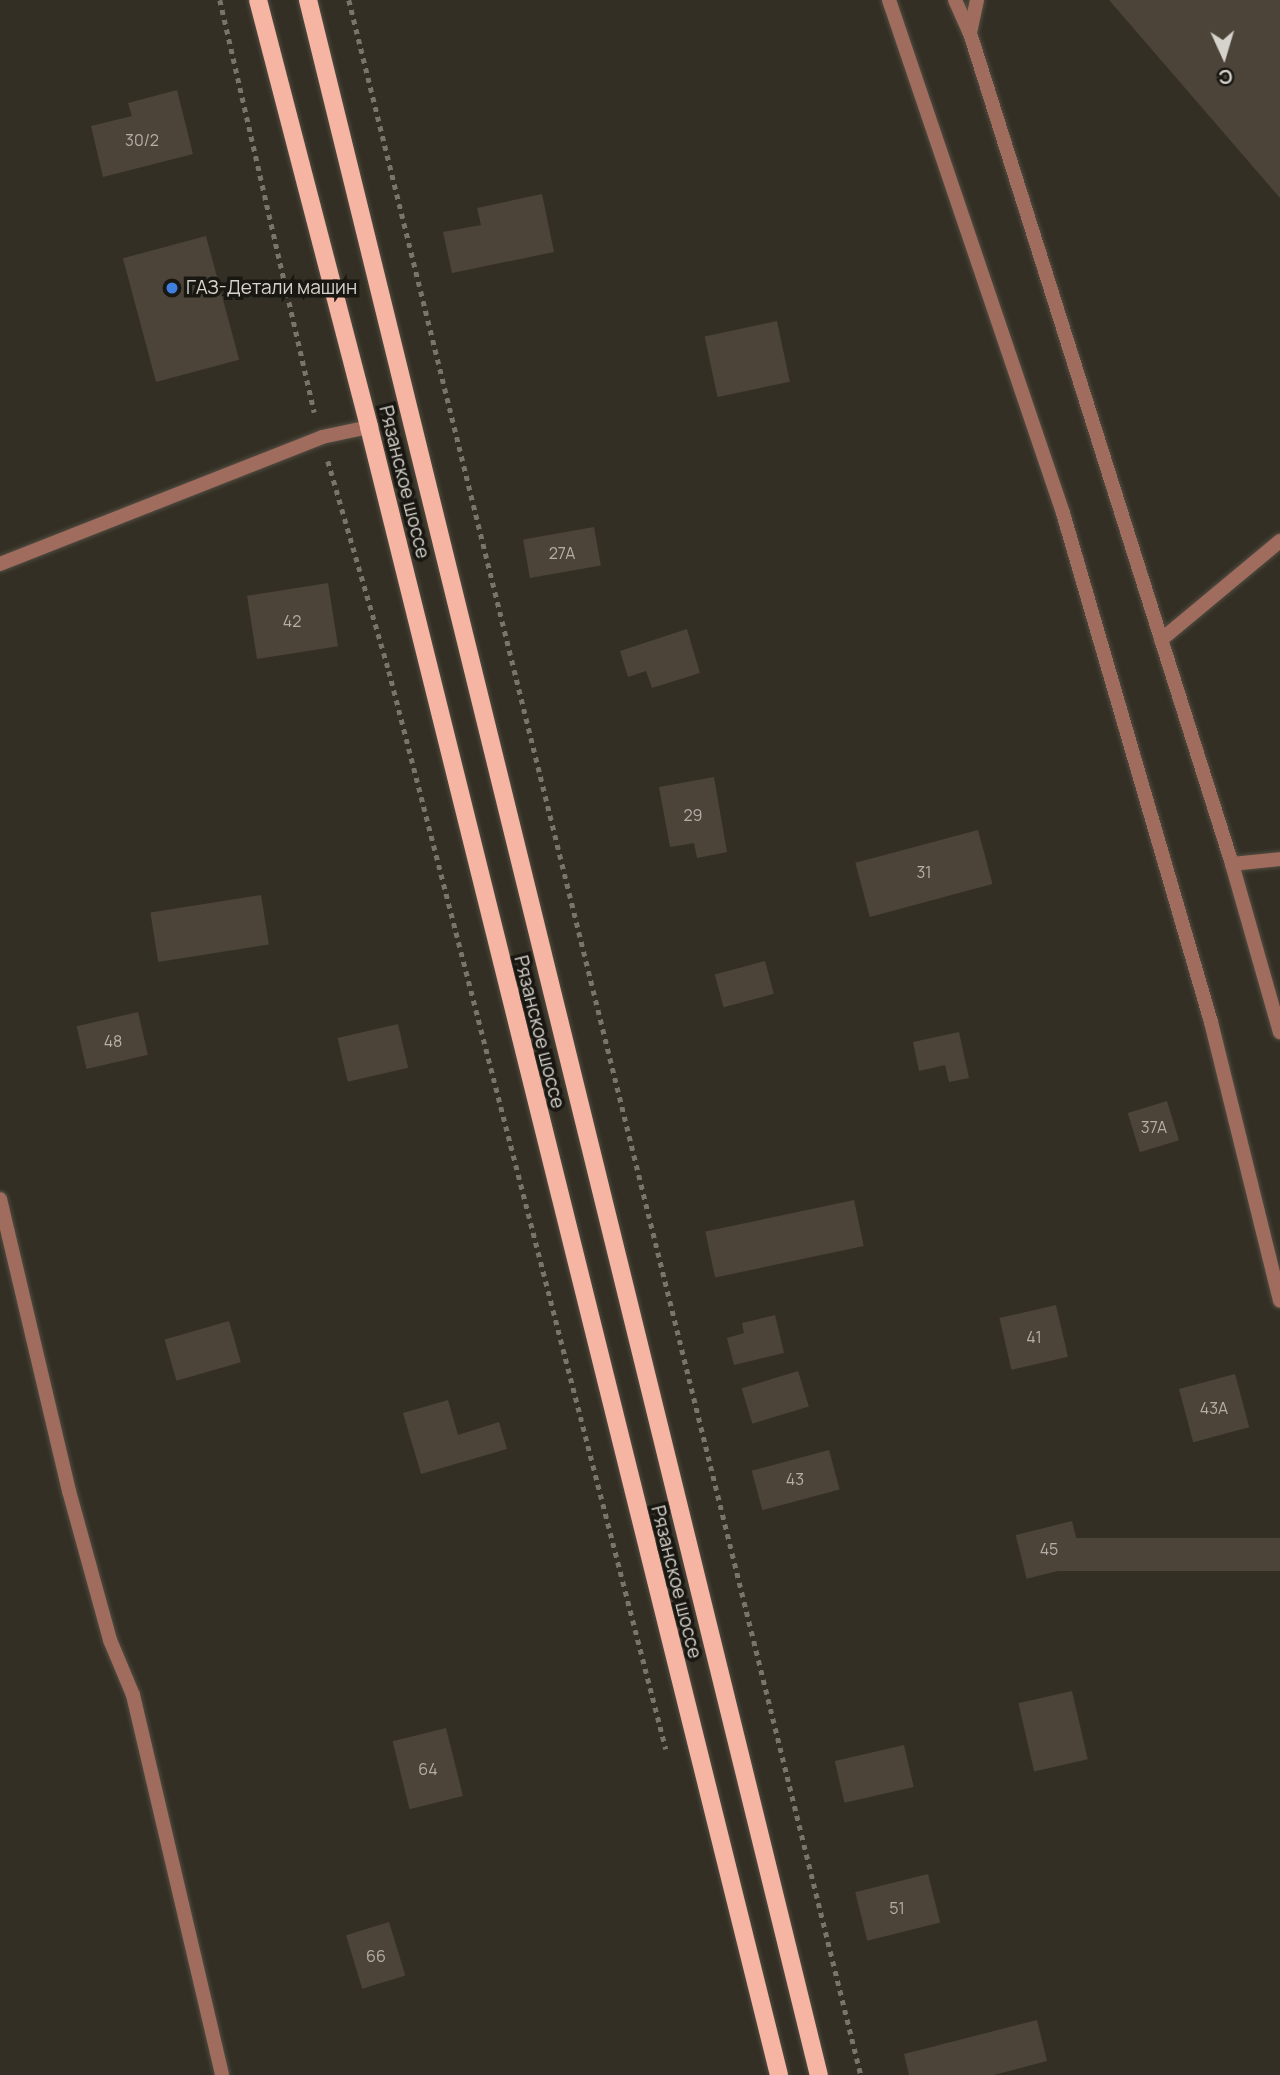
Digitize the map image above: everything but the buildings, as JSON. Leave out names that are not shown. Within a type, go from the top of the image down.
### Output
[{"type":"main road","name":"Рязанское шоссе","points":[[258,0],[369,427],[779,2075]]},
{"type":"main road","name":"Рязанское шоссе","points":[[308,0],[820,2075]]},
{"type":"street","points":[[889,0],[1063,513],[1211,1022],[1280,1301]]},
{"type":"street","points":[[955,0],[970,33],[1232,864],[1280,1032]]},
{"type":"street","points":[[970,33],[977,0]]},
{"type":"street","points":[[0,564],[322,437],[369,427]]},
{"type":"street","points":[[1161,640],[1280,541]]},
{"type":"street","points":[[1232,864],[1280,859]]},
{"type":"street","points":[[0,1199],[69,1491],[110,1640],[133,1695],[222,2075]]},
{"type":"path","points":[[220,0],[322,437],[389,671],[667,1751]]},
{"type":"path","points":[[349,0],[861,2075]]},
{"type":"place","name":"ГАЗ-Детали машин","points":[[172,288]]}]
